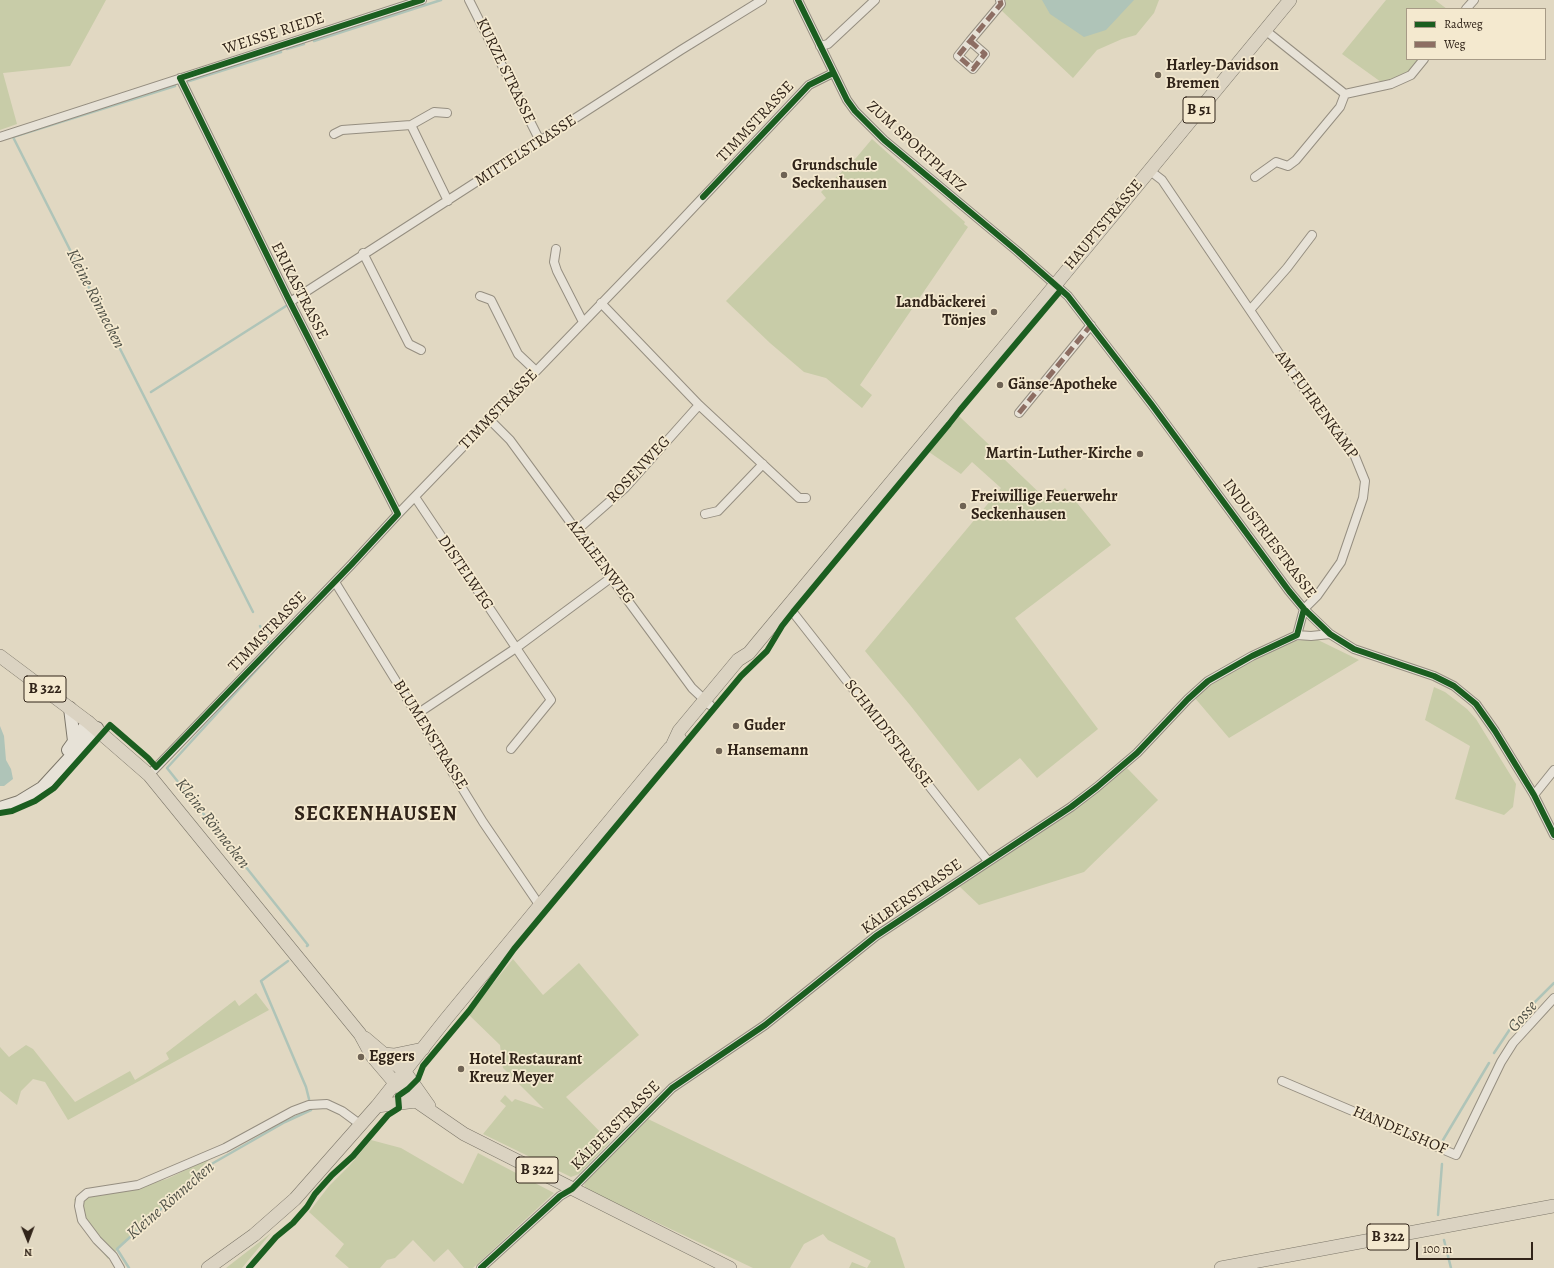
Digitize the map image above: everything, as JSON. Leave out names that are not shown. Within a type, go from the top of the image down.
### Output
[{"type":"main road","name":"HAUPTSTRASSE","points":[[423,1049],[446,1019],[673,744],[685,736],[707,703],[743,665],[749,653],[1290,0]]},
{"type":"main road","name":"B 322","points":[[0,656],[92,725],[149,775],[360,1034],[372,1056],[395,1083],[416,1101],[464,1134],[730,1268]]},
{"type":"main road","name":"B 322","points":[[360,1034],[405,1072],[426,1100],[432,1111]]},
{"type":"main road","points":[[384,1054],[394,1054],[423,1049]]},
{"type":"main road","name":"B 51","points":[[208,1268],[254,1235],[281,1213],[295,1199],[361,1125],[423,1049]]},
{"type":"main road","points":[[377,1106],[416,1101]]},
{"type":"main road","name":"B 322","points":[[1221,1268],[1554,1206]]},
{"type":"street","name":"WEISSE RIEDE","points":[[0,137],[422,0]]},
{"type":"street","name":"KURZE STRASSE","points":[[470,0],[540,141]]},
{"type":"street","name":"MITTELSTRASSE","points":[[290,302],[675,54],[762,0]]},
{"type":"street","name":"ZUM SPORTPLATZ","points":[[798,0],[847,100],[869,127],[1055,284]]},
{"type":"street","points":[[820,46],[828,44],[875,0]]},
{"type":"street","points":[[970,41],[1000,4],[1000,0]]},
{"type":"street","points":[[1467,8],[1474,0]]},
{"type":"street","points":[[1265,30],[1345,94]]},
{"type":"street","points":[[1345,94],[1392,84],[1411,75],[1423,60]]},
{"type":"street","name":"TIMMSTRASSE","points":[[149,775],[335,582],[414,497],[659,244],[809,85],[833,73]]},
{"type":"street","name":"ERIKASTRASSE","points":[[180,78],[290,302],[398,514]]},
{"type":"street","points":[[1254,177],[1276,162],[1288,166],[1296,160],[1340,107],[1345,94]]},
{"type":"street","points":[[334,134],[342,130],[411,124],[434,112],[447,113]]},
{"type":"street","points":[[411,124],[448,201]]},
{"type":"street","name":"AM FUHRENKAMP","points":[[1149,170],[1162,180],[1289,368],[1354,454],[1365,481],[1363,498],[1341,562],[1317,596],[1304,609]]},
{"type":"street","points":[[1250,310],[1287,268],[1312,235]]},
{"type":"street","points":[[556,250],[554,262],[557,271],[583,322]]},
{"type":"street","points":[[363,254],[409,344],[421,350]]},
{"type":"street","name":"INDUSTRIESTRASSE","points":[[1055,284],[1068,296],[1091,325],[1195,462],[1288,591],[1304,609],[1330,634],[1354,649],[1434,676],[1454,686],[1476,704],[1495,731],[1534,795],[1554,835]]},
{"type":"street","points":[[480,296],[491,300],[518,354],[536,371]]},
{"type":"street","points":[[601,303],[699,405],[799,498],[806,498]]},
{"type":"street","points":[[1020,413],[1091,325]]},
{"type":"street","name":"ROSENWEG","points":[[576,531],[625,488],[699,405]]},
{"type":"street","name":"AZALEENWEG","points":[[490,420],[510,440],[692,688],[707,703]]},
{"type":"street","points":[[705,514],[718,511],[763,464]]},
{"type":"street","name":"DISTELWEG","points":[[414,497],[551,700],[511,749]]},
{"type":"street","points":[[417,714],[516,648],[612,578]]},
{"type":"street","name":"BLUMENSTRASSE","points":[[335,582],[483,822],[540,906]]},
{"type":"street","name":"SCHMIDTSTRASSE","points":[[788,606],[988,861]]},
{"type":"street","points":[[1297,635],[1304,609]]},
{"type":"street","name":"KÄLBERSTRASSE","points":[[481,1268],[560,1196],[572,1188],[672,1088],[765,1025],[876,936],[1071,807],[1097,788],[1137,753],[1188,698],[1208,681],[1252,656],[1297,635],[1311,636],[1330,634]]},
{"type":"street","points":[[70,708],[74,741]]},
{"type":"street","points":[[0,802],[15,797],[39,782],[47,775],[74,741],[92,725]]},
{"type":"street","points":[[0,808],[19,802],[42,788],[92,725]]},
{"type":"street","points":[[1534,795],[1554,770]]},
{"type":"street","name":"HANDELSHOF","points":[[1282,1081],[1456,1155],[1501,1062],[1518,1037],[1554,998]]},
{"type":"street","points":[[120,1268],[113,1256],[97,1240],[82,1220],[79,1206],[80,1199],[87,1193],[138,1185],[225,1148],[293,1111],[309,1105],[327,1104],[361,1125]]},
{"type":"green space","points":[[0,0],[106,0],[70,66],[3,73],[17,124],[0,130]]},
{"type":"green space","points":[[1005,0],[1159,0],[1154,13],[1136,35],[1122,39],[1097,50],[1073,78],[1001,10],[1006,2]]},
{"type":"green space","points":[[1386,0],[1435,0],[1446,8],[1406,8],[1406,60],[1419,60],[1407,75],[1394,80],[1381,82],[1342,54]]},
{"type":"green space","points":[[872,139],[965,222],[964,224],[968,227],[860,385],[872,395],[862,408],[826,378],[804,372],[770,343],[726,301],[826,198],[821,192],[856,158]]},
{"type":"green space","points":[[959,416],[1049,502],[1065,488],[1111,545],[1015,618],[1098,729],[1037,778],[1020,758],[978,791],[865,651],[1001,488],[972,462],[961,474],[929,452]]},
{"type":"green space","points":[[1316,639],[1359,660],[1229,738],[1194,697],[1215,681],[1282,646],[1294,641]]},
{"type":"green space","points":[[1434,687],[1445,692],[1467,709],[1476,719],[1516,784],[1513,807],[1504,815],[1455,799],[1470,746],[1425,720]]},
{"type":"green space","points":[[1127,768],[1158,800],[1084,872],[979,905],[959,886],[1009,851],[1077,808]]},
{"type":"green space","points":[[513,959],[543,995],[579,963],[639,1035],[566,1097],[610,1142],[579,1174],[571,1177],[483,1134],[506,1106],[500,1101],[505,1095],[512,1102],[515,1099],[544,1109],[503,1068],[500,1045],[468,1014]]},
{"type":"green space","points":[[256,993],[269,1010],[68,1120],[45,1082],[33,1079],[21,1091],[17,1105],[0,1091],[0,1047],[9,1057],[26,1045],[33,1049],[75,1102],[130,1071],[135,1080],[169,1059],[166,1053],[235,1000],[239,1006]]},
{"type":"green space","points":[[648,1119],[895,1238],[905,1268],[867,1268],[871,1261],[828,1240],[823,1234],[804,1244],[790,1268],[753,1268],[586,1189],[584,1185],[587,1179]]},
{"type":"green space","points":[[371,1140],[401,1148],[463,1184],[478,1153],[554,1193],[473,1268],[464,1268],[448,1249],[434,1262],[413,1240],[395,1258],[387,1260],[380,1268],[349,1268],[335,1256],[344,1244],[309,1212],[329,1186],[350,1165]]},
{"type":"green space","points":[[212,1157],[108,1259],[95,1243],[76,1207],[74,1199],[104,1195],[167,1179]]},
{"type":"green space","points":[[271,1233],[242,1268],[226,1268]]},
{"type":"green space","points":[[852,1262],[867,1268],[849,1268]]},
{"type":"shaded area","points":[[1042,0],[1134,0],[1106,30],[1084,37],[1050,14]]},
{"type":"shaded area","points":[[0,726],[4,736],[6,760],[11,769],[13,779],[4,786],[0,786]]},
{"type":"waterway","name":"Kleine Rönnecken","points":[[314,41],[441,0]]},
{"type":"waterway","name":"Kleine Rönnecken","points":[[287,49],[304,44]]},
{"type":"waterway","name":"Kleine Rönnecken","points":[[186,82],[281,52]]},
{"type":"waterway","name":"Kleine Rönnecken","points":[[175,86],[13,137],[253,612]]},
{"type":"waterway","points":[[151,392],[286,306]]},
{"type":"waterway","points":[[260,626],[268,642]]},
{"type":"waterway","name":"Kleine Rönnecken","points":[[273,652],[167,768],[308,945],[307,946]]},
{"type":"waterway","name":"Kleine Rönnecken","points":[[288,961],[261,981],[306,1087],[309,1099]]},
{"type":"waterway","name":"Gosse","points":[[1494,1053],[1514,1023],[1554,983]]},
{"type":"waterway","name":"Gosse","points":[[1443,1140],[1489,1063]]},
{"type":"waterway","name":"Kleine Rönnecken","points":[[129,1268],[117,1249],[208,1166],[285,1122],[311,1110]]},
{"type":"waterway","name":"Gosse","points":[[1438,1215],[1442,1164]]},
{"type":"waterway","name":"Gosse","points":[[1444,1240],[1451,1268]]},
{"type":"marked path","points":[[970,41],[985,54],[973,69],[958,56],[970,41],[1001,4],[1000,0]]},
{"type":"marked path","points":[[1019,413],[1091,325]]},
{"type":"cycle path","points":[[0,813],[12,811],[35,801],[54,788],[110,725],[148,758],[156,767],[351,565],[398,514],[290,302],[180,78],[422,0]]},
{"type":"cycle path","points":[[798,0],[847,100],[855,111],[884,140],[1017,251],[1068,296],[1152,405],[1289,591],[1304,609],[1330,634],[1354,649],[1434,676],[1454,686],[1476,704],[1495,731],[1534,795],[1554,835]]},
{"type":"cycle path","points":[[703,197],[809,85],[833,73]]},
{"type":"cycle path","points":[[249,1268],[276,1237],[293,1223],[307,1207],[315,1194],[332,1175],[353,1156],[388,1115],[399,1108],[398,1096],[418,1079],[423,1066],[469,1011],[514,949],[741,676],[767,651],[782,626],[793,612],[1061,290]]},
{"type":"cycle path","points":[[481,1268],[560,1196],[572,1189],[672,1088],[765,1025],[876,936],[1071,807],[1137,753],[1188,699],[1208,681],[1252,656],[1297,635],[1304,609]]},
{"type":"place","name":"Harley-Davidson Bremen","points":[[1158,75]]},
{"type":"place","name":"Grundschule Seckenhausen","points":[[784,175]]},
{"type":"place","name":"Landbäckerei Tönjes","points":[[994,312]]},
{"type":"place","name":"Gänse-Apotheke","points":[[1000,385]]},
{"type":"place","name":"Martin-Luther-Kirche","points":[[1140,454]]},
{"type":"place","name":"Freiwillige Feuerwehr Seckenhausen","points":[[963,506]]},
{"type":"place","name":"Guder","points":[[736,726]]},
{"type":"place","name":"Hansemann","points":[[719,751]]},
{"type":"place","name":"Eggers","points":[[361,1057]]},
{"type":"place","name":"Hotel Restaurant Kreuz Meyer","points":[[461,1069]]},
{"type":"district","name":"SECKENHAUSEN","points":[[376,815]]}]
